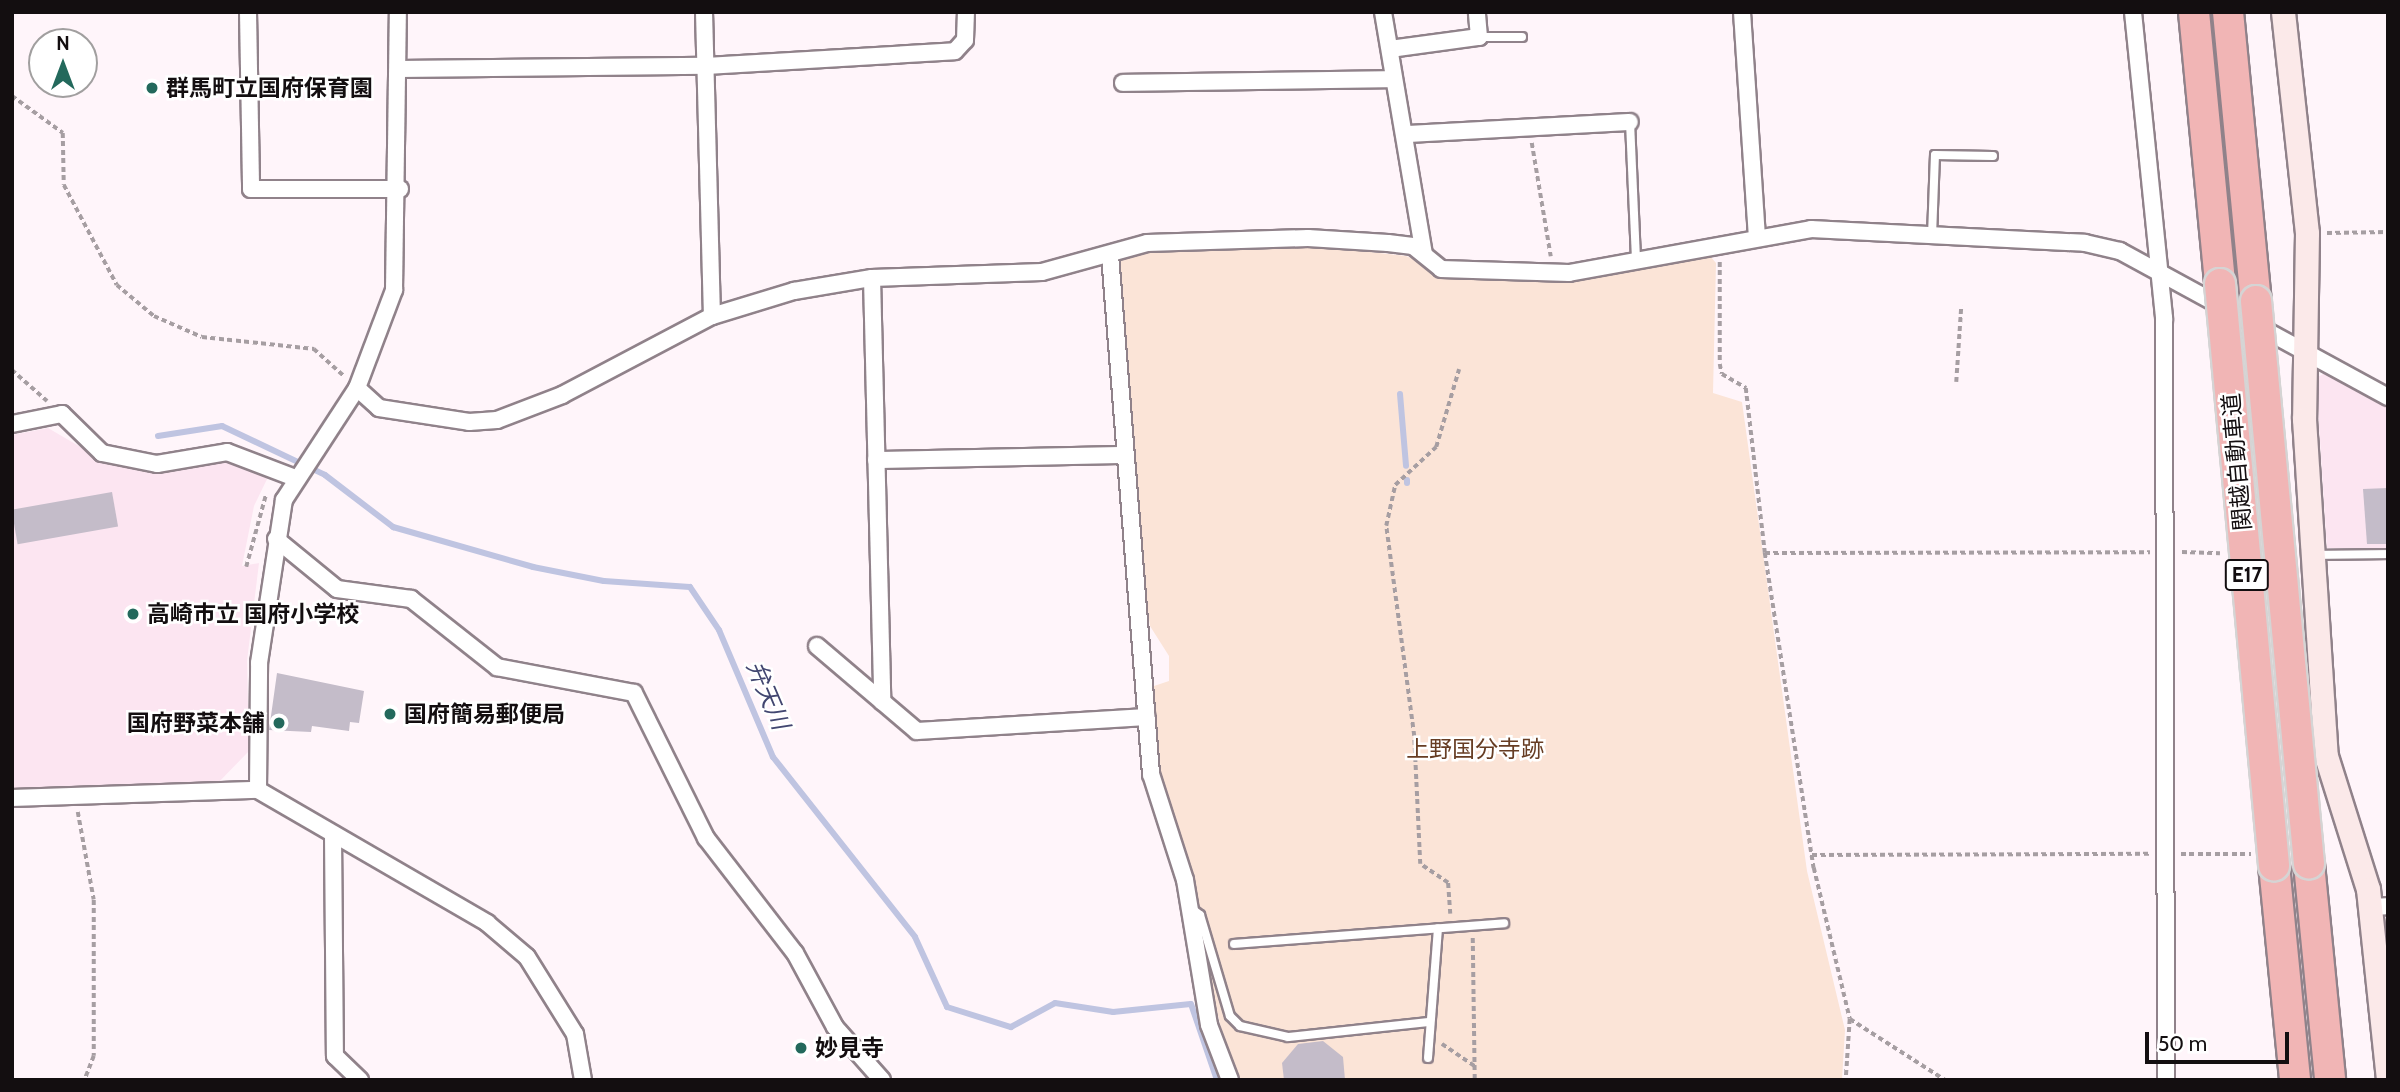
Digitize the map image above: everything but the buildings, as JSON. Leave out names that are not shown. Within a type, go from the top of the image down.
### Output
[{"type":"highway","name":"関越自動車道","points":[[2194,12],[2295,1080]]},
{"type":"highway","name":"関越自動車道","points":[[2228,12],[2330,1080]]},
{"type":"street","points":[[248,12],[251,189],[400,189]]},
{"type":"street","points":[[258,790],[259,663],[276,539],[293,473],[323,441],[357,388],[394,290],[400,189],[398,12]]},
{"type":"street","points":[[704,12],[712,316]]},
{"type":"street","points":[[398,69],[706,66],[955,51],[965,40],[966,12]]},
{"type":"street","points":[[1383,12],[1394,79],[1407,134],[1424,254]]},
{"type":"street","points":[[1390,49],[1479,37],[1477,12]]},
{"type":"street","points":[[1742,12],[1756,235]]},
{"type":"street","points":[[2133,12],[2161,272],[2166,551],[2166,1080]]},
{"type":"street","points":[[2283,12],[2307,233],[2303,347],[2326,756],[2379,907],[2388,1078]]},
{"type":"street","points":[[1123,83],[1394,79]]},
{"type":"street","points":[[1407,134],[1630,122]]},
{"type":"street","points":[[357,388],[379,408],[469,422],[497,420],[562,395],[712,316],[827,282],[1042,272],[1147,243],[1308,238],[1413,246],[1441,269],[1553,273],[1636,262],[1756,235],[1811,229],[2098,245],[2161,272],[2303,347],[2388,397]]},
{"type":"street","points":[[1110,255],[1124,455],[1154,789],[1190,907],[1209,1025],[1230,1080]]},
{"type":"street","points":[[872,278],[882,702]]},
{"type":"street","points":[[12,424],[62,414],[102,453],[157,464],[227,452],[293,473]]},
{"type":"street","points":[[876,460],[1124,455]]},
{"type":"street","points":[[276,539],[337,589],[411,598],[498,667],[634,693],[706,838],[795,953],[835,1027],[882,1080]]},
{"type":"street","points":[[817,646],[917,732],[1147,717]]},
{"type":"street","points":[[12,797],[258,790],[487,923],[527,957],[575,1034],[583,1080]]},
{"type":"street","points":[[333,835],[335,1056],[360,1080]]},
{"type":"lane","points":[[1479,37],[1522,37]]},
{"type":"lane","points":[[1630,122],[1636,262]]},
{"type":"lane","points":[[1932,236],[1935,155],[1993,156]]},
{"type":"lane","points":[[2314,555],[2388,554]]},
{"type":"lane","points":[[1190,907],[1200,915],[1230,1016],[1240,1026],[1287,1037],[1429,1022]]},
{"type":"lane","points":[[1234,944],[1504,923]]},
{"type":"lane","points":[[1428,1058],[1438,928]]},
{"type":"path","points":[[12,96],[63,133],[64,185],[117,285],[145,308],[202,337],[314,349],[357,388]]},
{"type":"path","points":[[1530,127],[1553,273]]},
{"type":"path","points":[[2307,233],[2388,233]]},
{"type":"path","points":[[1721,242],[1720,364],[1722,374],[1746,388],[1765,553],[1812,855],[1850,1019],[1846,1080]]},
{"type":"path","points":[[1956,382],[1961,306]]},
{"type":"path","points":[[1450,927],[1448,883],[1420,864],[1414,736],[1386,526],[1395,485],[1436,447],[1459,369]]},
{"type":"path","points":[[12,370],[62,414]]},
{"type":"path","points":[[246,567],[256,517],[293,473]]},
{"type":"path","points":[[1765,553],[2233,553]]},
{"type":"path","points":[[75,796],[94,900],[94,1056],[85,1080]]},
{"type":"path","points":[[1812,855],[2166,854]]},
{"type":"path","points":[[1473,925],[1475,1080]]},
{"type":"path","points":[[1850,1019],[1945,1080]]},
{"type":"path","points":[[1428,1035],[1475,1066]]},
{"type":"shaded area","points":[[2329,371],[2388,407],[2388,548],[2327,548],[2316,378]]},
{"type":"shaded area","name":"高崎市立 国府小学校","points":[[48,428],[101,459],[158,470],[229,460],[269,475],[254,506],[242,566],[259,563],[247,661],[249,751],[216,785],[12,789],[12,435]]},
{"type":"green space","name":"上野国分寺跡","points":[[1308,245],[1406,256],[1451,276],[1572,281],[1710,256],[1716,263],[1713,393],[1742,402],[1807,871],[1845,1030],[1842,1080],[1234,1080],[1158,774],[1151,687],[1169,681],[1169,656],[1150,626],[1127,452],[1119,261],[1147,247]]},
{"type":"waterway","points":[[1400,394],[1406,466]]},
{"type":"waterway","name":"弁天川","points":[[158,436],[222,426],[325,475],[393,527],[533,567],[604,581],[690,587],[719,630],[773,757],[915,937],[947,1007],[1011,1027],[1055,1003],[1113,1012],[1191,1004],[1217,1080]]},
{"type":"place","name":"群馬町立国府保育園","points":[[152,88]]},
{"type":"place","name":"高崎市立 国府小学校","points":[[133,614]]},
{"type":"place","name":"国府簡易郵便局","points":[[390,714]]},
{"type":"place","name":"国府野菜本舗","points":[[279,723]]},
{"type":"place","name":"妙見寺","points":[[801,1048]]}]
